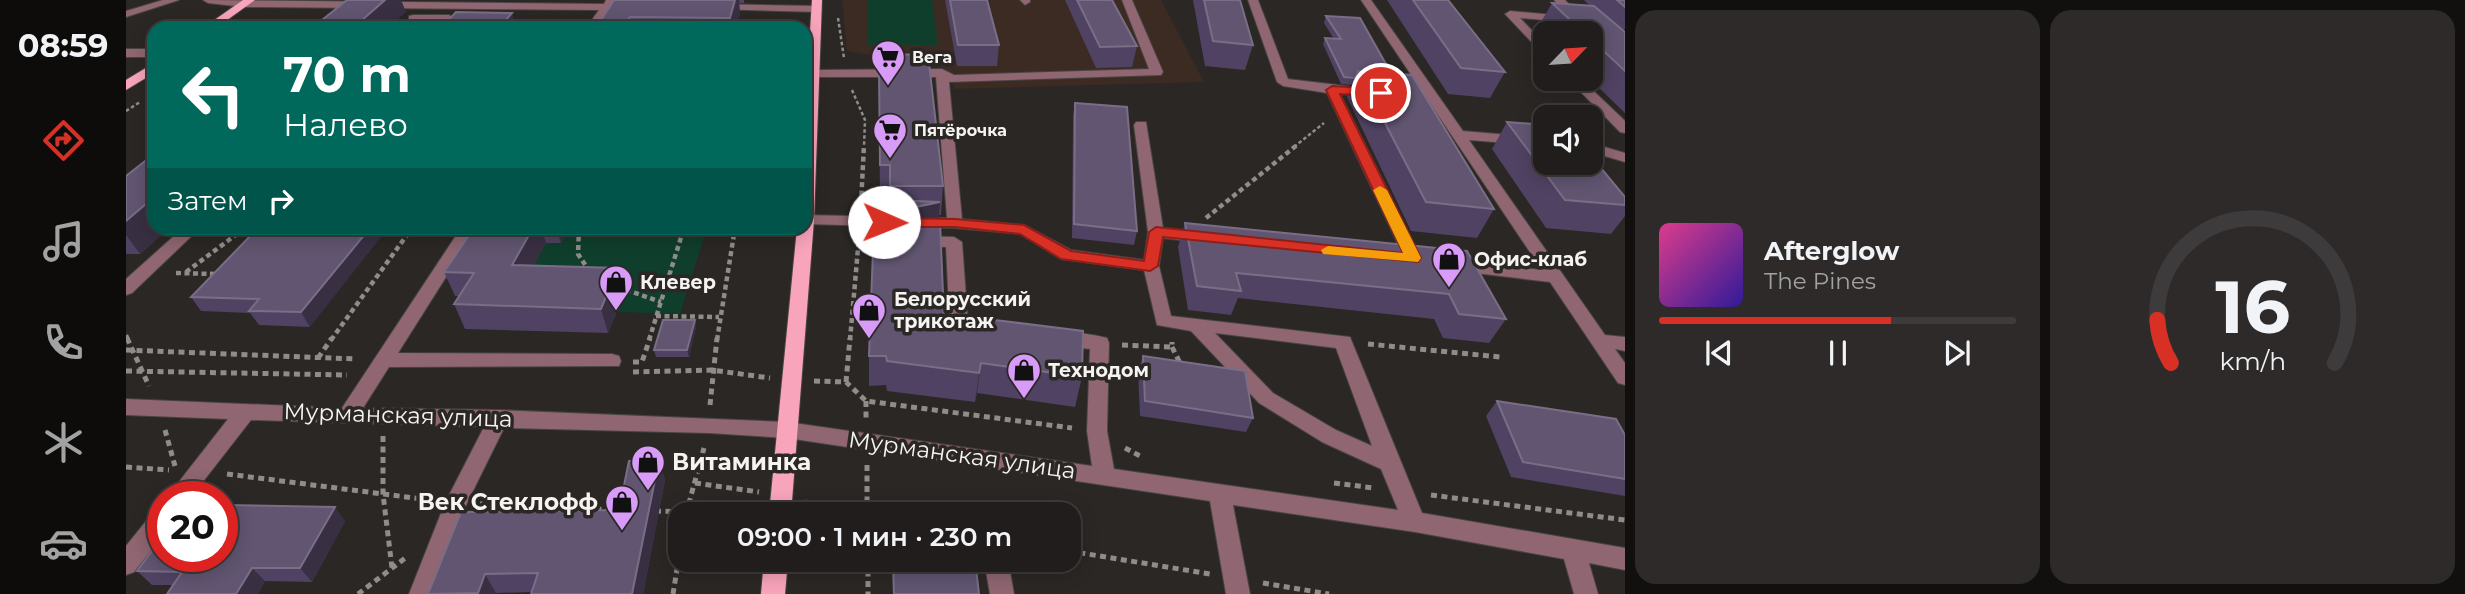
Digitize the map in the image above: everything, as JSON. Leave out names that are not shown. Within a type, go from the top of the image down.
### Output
[{"type":"main road","points":[[219,21],[247,2]]},
{"type":"main road","points":[[812,110],[817,4]]},
{"type":"main road","points":[[126,86],[147,72]]},
{"type":"main road","points":[[780,502],[805,235]]},
{"type":"main road","points":[[773,594],[775,572]]},
{"type":"street","points":[[126,13],[174,0]]},
{"type":"street","points":[[208,0],[426,6],[443,3],[609,4],[646,7]]},
{"type":"street","points":[[814,73],[942,73],[951,79],[1157,72],[1128,0]]},
{"type":"street","points":[[1253,0],[1283,82],[1332,90],[1381,93]]},
{"type":"street","points":[[1366,0],[1625,377]]},
{"type":"street","points":[[1533,38],[1510,14],[1577,20],[1559,0]]},
{"type":"street","points":[[597,21],[609,4]]},
{"type":"street","points":[[701,7],[817,4]]},
{"type":"street","points":[[410,21],[426,6]]},
{"type":"street","points":[[413,18],[449,19],[447,21]]},
{"type":"street","points":[[126,53],[147,53]]},
{"type":"street","points":[[942,73],[955,223]]},
{"type":"street","points":[[1332,90],[1406,258],[1557,277]]},
{"type":"street","points":[[1586,91],[1625,130]]},
{"type":"street","points":[[1406,94],[1430,96]]},
{"type":"street","points":[[1141,125],[1156,232],[1150,266],[1163,321],[1343,342],[1389,463],[1415,522]]},
{"type":"street","points":[[1460,135],[1533,141]]},
{"type":"street","points":[[1603,151],[1625,158]]},
{"type":"street","points":[[812,220],[955,223],[1024,230],[1067,256],[1150,266]]},
{"type":"street","points":[[1156,232],[1224,240]]},
{"type":"street","points":[[126,289],[184,235]]},
{"type":"street","points":[[347,416],[459,235]]},
{"type":"street","points":[[919,241],[954,242],[960,330],[998,334]]},
{"type":"street","points":[[1196,325],[1266,398],[1329,436],[1389,463]]},
{"type":"street","points":[[1036,337],[1100,343],[1097,431],[1104,475]]},
{"type":"street","points":[[1600,341],[1625,344]]},
{"type":"street","points":[[383,360],[612,361]]},
{"type":"street","name":"Мурманская улица","points":[[126,407],[787,430],[1415,522],[1625,559]]},
{"type":"street","points":[[191,481],[246,411]]},
{"type":"street","points":[[421,594],[456,503],[499,418]]},
{"type":"street","points":[[1219,492],[1236,586]]},
{"type":"street","points":[[126,564],[147,537]]},
{"type":"street","points":[[1574,551],[1586,594]]},
{"type":"street","points":[[998,572],[1002,594]]},
{"type":"path","points":[[837,11],[845,73]]},
{"type":"path","points":[[1183,236],[1340,109]]},
{"type":"path","points":[[185,273],[236,235]]},
{"type":"path","points":[[317,358],[407,235]]},
{"type":"path","points":[[579,235],[578,254],[594,278]]},
{"type":"path","points":[[642,362],[682,235]]},
{"type":"path","points":[[712,370],[734,235]]},
{"type":"path","points":[[143,272],[223,275]]},
{"type":"path","points":[[614,286],[661,302]]},
{"type":"path","points":[[656,316],[719,317]]},
{"type":"path","points":[[1343,342],[1500,357]]},
{"type":"path","points":[[1172,347],[1182,367]]},
{"type":"path","points":[[126,350],[383,360]]},
{"type":"path","points":[[866,401],[1097,431],[1145,459]]},
{"type":"path","points":[[383,417],[383,494],[392,568]]},
{"type":"path","points":[[126,467],[199,471],[456,503],[632,510]]},
{"type":"path","points":[[645,511],[668,512]]},
{"type":"path","points":[[358,594],[447,526]]},
{"type":"path","points":[[1081,554],[1236,586],[1329,594]]},
{"type":"path","points":[[673,594],[677,572]]},
{"type":"path","points":[[868,572],[868,594]]},
{"type":"shaded area","points":[[842,0],[1161,0],[1204,82],[955,89],[946,69],[847,51]]},
{"type":"green space","points":[[868,0],[932,0],[938,45],[868,45]]},
{"type":"green space","points":[[565,235],[705,235],[680,314],[616,312],[521,289],[546,243],[561,243]]},
{"type":"building","points":[[347,0],[385,0],[361,21],[321,21]]},
{"type":"building","points":[[614,0],[735,0],[730,18],[630,17],[627,21],[600,21]]},
{"type":"building","points":[[950,0],[987,0],[999,45],[958,45]]},
{"type":"building","points":[[1077,0],[1112,0],[1137,46],[1100,47]]},
{"type":"building","points":[[1204,0],[1240,0],[1253,45],[1213,41]]},
{"type":"building","points":[[1413,0],[1448,0],[1505,72],[1461,68]]},
{"type":"building","points":[[1552,3],[1594,6],[1625,32],[1625,71],[1603,50],[1603,21],[1571,21]]},
{"type":"building","points":[[456,12],[512,13],[505,21],[448,21]]},
{"type":"building","points":[[1326,16],[1360,18],[1391,73],[1358,71],[1355,78],[1344,77],[1325,38],[1341,39]]},
{"type":"building","points":[[928,54],[943,186],[890,186],[890,165],[880,165],[879,69],[889,69],[888,55]]},
{"type":"building","points":[[1358,71],[1412,75],[1494,209],[1426,202]]},
{"type":"building","points":[[1075,103],[1127,107],[1137,231],[1074,224]]},
{"type":"building","points":[[1507,122],[1533,124],[1533,157]]},
{"type":"building","points":[[147,160],[147,203],[126,221],[126,176]]},
{"type":"building","points":[[1603,170],[1625,197],[1625,205],[1565,200],[1546,175],[1603,175]]},
{"type":"building","points":[[890,200],[940,202],[916,207],[909,213],[920,220],[940,221],[944,318],[986,324],[987,319],[1083,331],[1082,377],[981,363],[979,373],[887,361],[886,356],[869,356],[874,224],[891,224]]},
{"type":"building","points":[[1185,223],[1467,251],[1506,319],[1459,314],[1449,294],[1236,273],[1241,291],[1197,286]]},
{"type":"building","points":[[251,235],[364,235],[301,312],[249,311],[259,299],[191,297]]},
{"type":"building","points":[[469,235],[529,235],[512,265],[618,268],[601,309],[454,304],[474,273],[444,272]]},
{"type":"building","points":[[663,320],[695,320],[687,350],[654,350]]},
{"type":"building","points":[[1143,356],[1245,371],[1253,418],[1145,401]]},
{"type":"building","points":[[1497,401],[1616,419],[1625,435],[1625,479],[1523,462]]},
{"type":"building","points":[[659,460],[632,594],[531,594],[538,573],[485,574],[478,593],[428,594],[461,512],[619,510],[629,461]]},
{"type":"building","points":[[238,505],[335,507],[300,568],[252,568],[236,594],[167,594],[182,572],[238,572]]},
{"type":"building","points":[[147,558],[147,571],[137,571]]},
{"type":"building","points":[[893,572],[976,572],[979,594],[894,594]]},
{"type":"slow traffic","points":[[1328,250],[1413,258],[1380,190]]},
{"type":"place","name":"Вега","points":[[888,87]]},
{"type":"place","name":"Пятёрочка","points":[[890,160]]},
{"type":"place","name":"Офис-клаб","points":[[1449,289]]},
{"type":"place","name":"Клевер","points":[[616,312]]},
{"type":"place","name":"Белорусский трикотаж","points":[[869,340]]},
{"type":"place","name":"Технодом","points":[[1024,400]]},
{"type":"place","name":"Витаминка","points":[[648,492]]},
{"type":"place","name":"Век Стеклофф","points":[[622,532]]},
{"type":"route","points":[[884,222],[955,223],[1024,230],[1067,256],[1150,266],[1156,232],[1413,258],[1332,90],[1381,93]]}]
